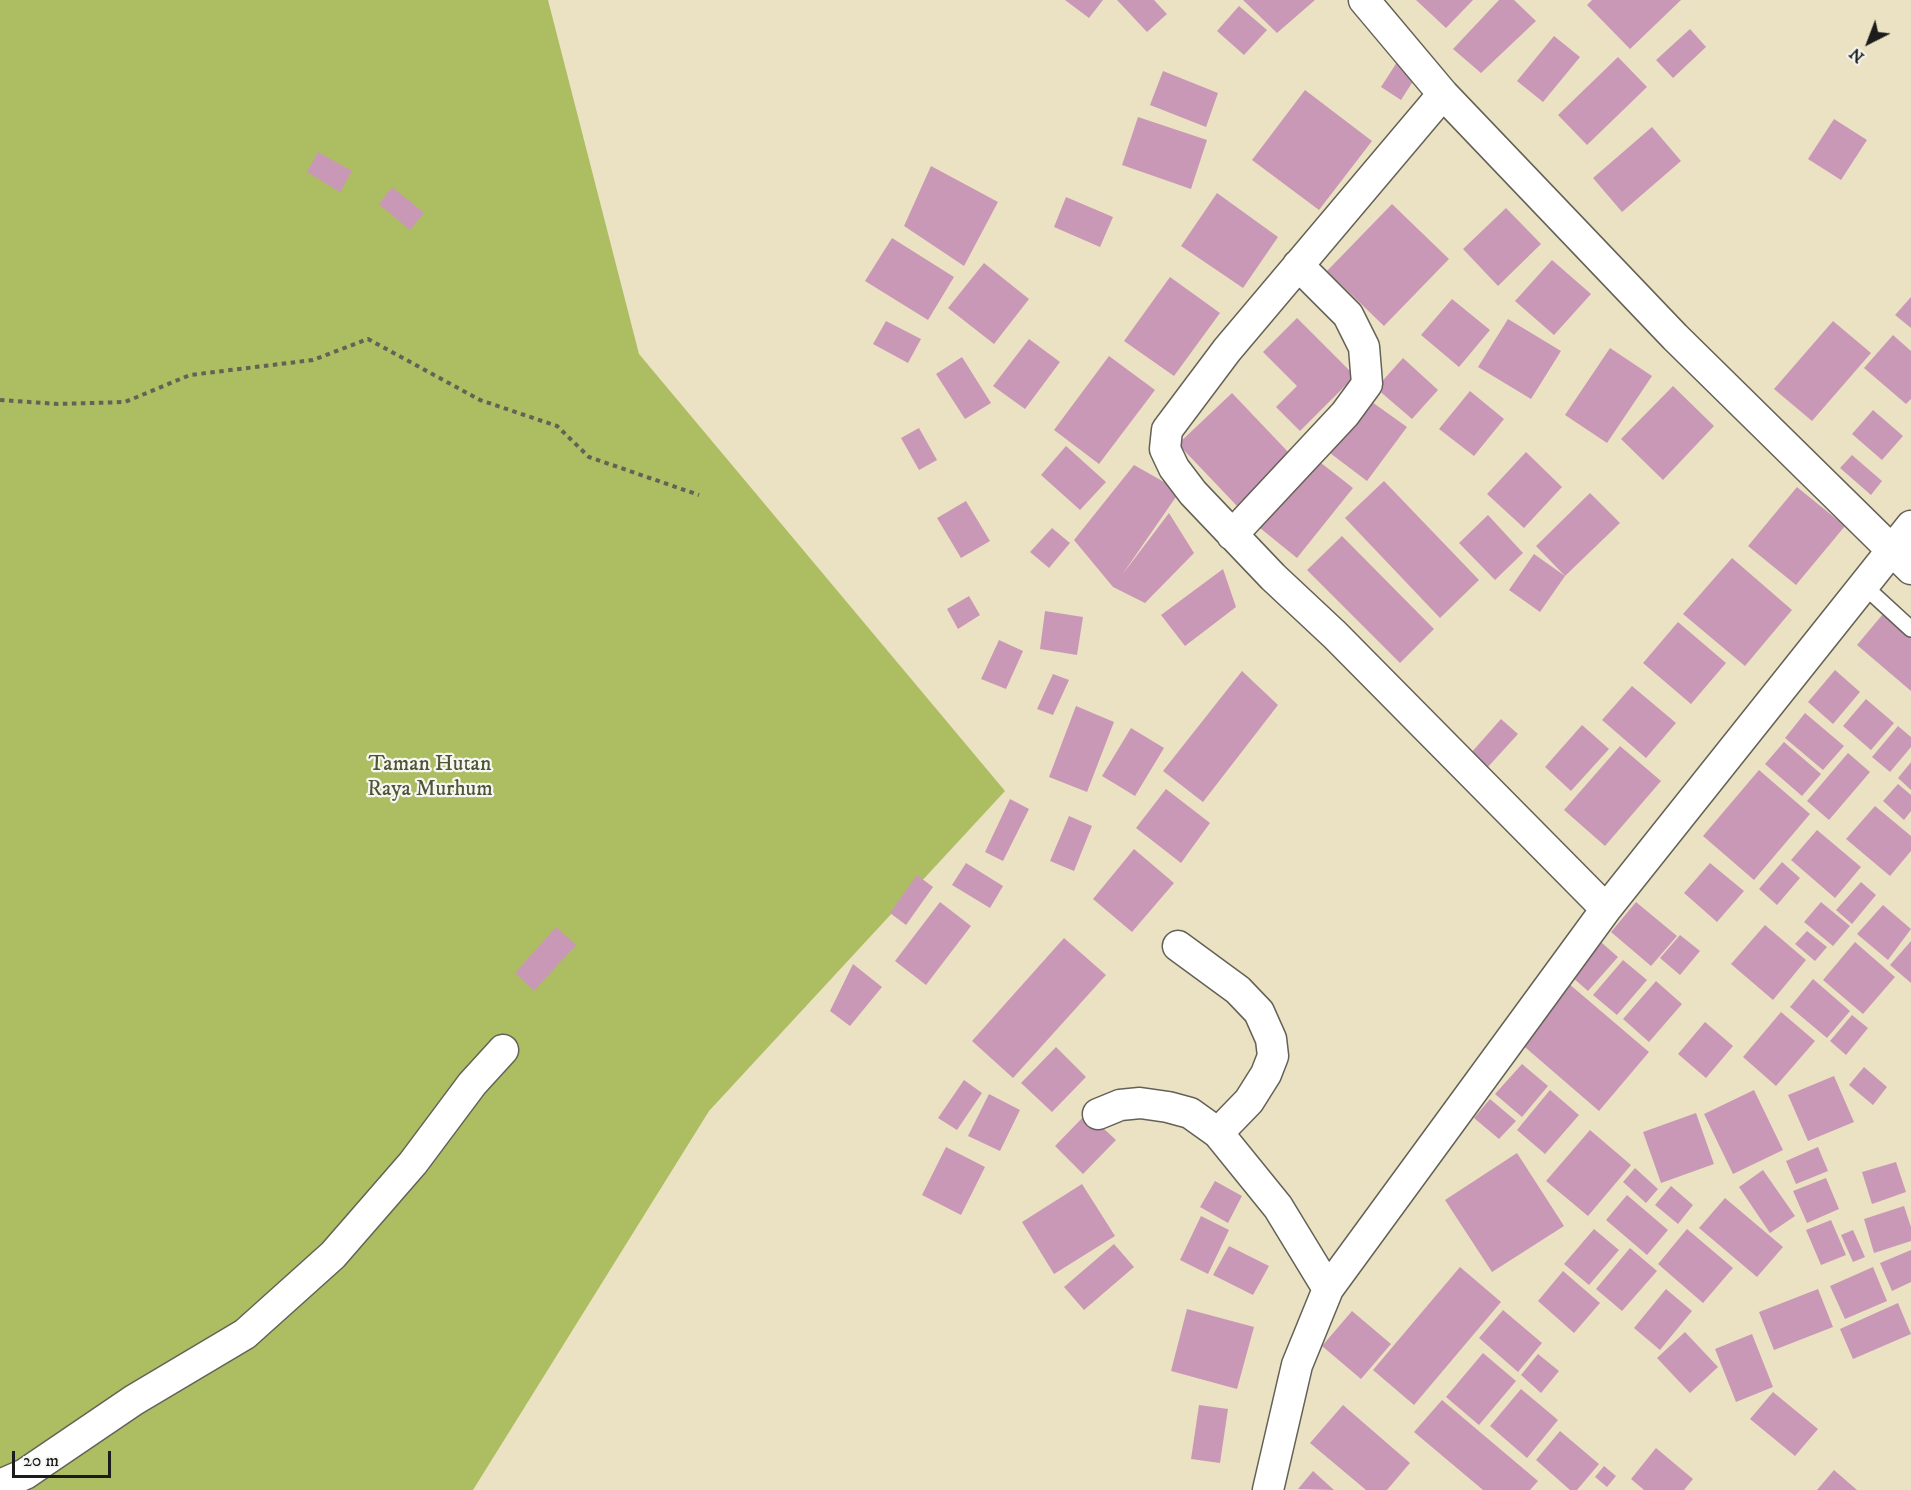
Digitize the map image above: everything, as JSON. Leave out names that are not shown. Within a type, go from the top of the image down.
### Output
[{"type":"street","points":[[1364,0],[1443,94],[1675,337],[1901,559]]},
{"type":"street","points":[[1443,94],[1227,350],[1167,430],[1165,449],[1174,468],[1232,534],[1606,909]]},
{"type":"street","points":[[1232,534],[1345,414],[1367,384],[1364,348],[1348,315],[1298,265]]},
{"type":"street","points":[[1268,1490],[1297,1365],[1328,1289],[1606,909],[1862,584],[1901,559],[1911,526]]},
{"type":"street","points":[[1178,946],[1238,990],[1259,1012],[1271,1039],[1273,1056],[1266,1074],[1249,1101],[1218,1133]]},
{"type":"street","points":[[0,1485],[25,1474],[134,1400],[244,1334],[333,1255],[413,1163],[472,1084],[503,1050]]},
{"type":"street","points":[[1098,1114],[1120,1106],[1140,1103],[1168,1107],[1190,1113],[1218,1133],[1278,1207],[1289,1230],[1328,1289]]},
{"type":"lane","points":[[1862,584],[1911,629]]},
{"type":"path","points":[[0,400],[58,404],[125,402],[190,375],[313,360],[368,339],[480,400],[557,426],[589,457],[699,495]]},
{"type":"green space","name":"Taman Hutan Raya Murhum","points":[[0,0],[548,0],[639,354],[1005,791],[709,1111],[473,1490],[0,1490]]},
{"type":"building","points":[[1065,0],[1103,0],[1089,18]]},
{"type":"building","points":[[1117,0],[1154,0],[1167,14],[1147,32]]},
{"type":"building","points":[[1243,0],[1315,0],[1277,33]]},
{"type":"building","points":[[1416,0],[1473,0],[1446,28]]},
{"type":"building","points":[[1499,0],[1514,0],[1536,21],[1481,73],[1453,49]]},
{"type":"building","points":[[1592,0],[1681,0],[1630,49],[1587,5]]},
{"type":"building","points":[[1239,6],[1267,30],[1244,55],[1217,31]]},
{"type":"building","points":[[1690,29],[1706,47],[1673,78],[1656,60]]},
{"type":"building","points":[[1554,36],[1580,57],[1543,102],[1517,81]]},
{"type":"building","points":[[1618,57],[1647,87],[1587,145],[1558,115]]},
{"type":"building","points":[[1399,59],[1419,72],[1401,100],[1381,87]]},
{"type":"building","points":[[1163,71],[1218,93],[1206,127],[1150,105]]},
{"type":"building","points":[[1305,90],[1372,141],[1319,210],[1252,160]]},
{"type":"building","points":[[1138,117],[1207,140],[1191,189],[1122,165]]},
{"type":"building","points":[[1834,119],[1867,140],[1841,180],[1808,159]]},
{"type":"building","points":[[1652,127],[1681,161],[1622,212],[1593,178]]},
{"type":"building","points":[[318,152],[352,171],[340,192],[307,172]]},
{"type":"building","points":[[931,166],[998,202],[964,266],[904,226]]},
{"type":"building","points":[[392,187],[424,213],[410,230],[379,204]]},
{"type":"building","points":[[1217,193],[1278,237],[1243,288],[1181,246]]},
{"type":"building","points":[[1066,197],[1113,217],[1100,247],[1054,227]]},
{"type":"building","points":[[1392,204],[1449,259],[1384,326],[1327,271]]},
{"type":"building","points":[[1506,208],[1541,244],[1498,286],[1463,249]]},
{"type":"building","points":[[892,238],[954,277],[928,320],[865,281]]},
{"type":"building","points":[[1552,260],[1591,294],[1554,335],[1515,301]]},
{"type":"building","points":[[984,263],[1029,299],[994,344],[948,308]]},
{"type":"building","points":[[1170,277],[1220,313],[1174,376],[1124,341]]},
{"type":"building","points":[[1911,297],[1911,328],[1895,315]]},
{"type":"building","points":[[1452,299],[1490,330],[1459,367],[1421,335]]},
{"type":"building","points":[[1297,318],[1355,376],[1300,431],[1276,407],[1297,386],[1263,352]]},
{"type":"building","points":[[1508,319],[1561,351],[1531,399],[1478,367]]},
{"type":"building","points":[[886,321],[921,339],[908,363],[873,344]]},
{"type":"building","points":[[1833,321],[1871,353],[1812,421],[1774,389]]},
{"type":"building","points":[[1893,335],[1911,351],[1911,399],[1906,404],[1864,368]]},
{"type":"building","points":[[1029,339],[1060,362],[1025,409],[993,386]]},
{"type":"building","points":[[1610,348],[1652,376],[1607,443],[1565,415]]},
{"type":"building","points":[[1109,356],[1155,390],[1099,464],[1054,430]]},
{"type":"building","points":[[962,357],[991,403],[965,419],[936,374]]},
{"type":"building","points":[[1403,358],[1438,390],[1412,419],[1376,388]]},
{"type":"building","points":[[1673,386],[1714,426],[1663,480],[1621,439]]},
{"type":"building","points":[[1470,391],[1504,419],[1474,456],[1439,429]]},
{"type":"building","points":[[1232,393],[1291,455],[1237,506],[1178,444]]},
{"type":"building","points":[[1365,397],[1407,427],[1367,481],[1326,450]]},
{"type":"building","points":[[1873,410],[1903,436],[1882,460],[1852,434]]},
{"type":"building","points":[[919,428],[937,460],[919,470],[901,438]]},
{"type":"building","points":[[1066,446],[1106,482],[1080,510],[1041,475]]},
{"type":"building","points":[[1526,452],[1562,487],[1524,528],[1487,494]]},
{"type":"building","points":[[1852,455],[1882,481],[1871,495],[1840,468]]},
{"type":"building","points":[[1316,459],[1353,488],[1297,558],[1260,528]]},
{"type":"building","points":[[1134,465],[1180,491],[1122,575],[1169,513],[1194,553],[1145,603],[1113,587],[1074,540]]},
{"type":"building","points":[[1384,481],[1479,580],[1440,618],[1345,518]]},
{"type":"building","points":[[1797,487],[1845,526],[1796,585],[1748,546]]},
{"type":"building","points":[[1590,493],[1620,523],[1565,576],[1536,546]]},
{"type":"building","points":[[966,501],[990,541],[961,558],[937,518]]},
{"type":"building","points":[[1488,515],[1523,553],[1495,580],[1459,543]]},
{"type":"building","points":[[1052,528],[1070,543],[1049,568],[1030,552]]},
{"type":"building","points":[[1342,536],[1434,629],[1400,663],[1307,570]]},
{"type":"building","points":[[1534,554],[1565,576],[1540,612],[1509,590]]},
{"type":"building","points":[[1732,558],[1792,610],[1745,666],[1683,614]]},
{"type":"building","points":[[1223,569],[1236,607],[1185,646],[1161,615]]},
{"type":"building","points":[[969,596],[980,615],[958,629],[947,609]]},
{"type":"building","points":[[1045,611],[1083,617],[1077,655],[1040,649]]},
{"type":"building","points":[[1883,614],[1911,637],[1911,691],[1857,645]]},
{"type":"building","points":[[1678,622],[1726,663],[1691,704],[1643,663]]},
{"type":"building","points":[[999,640],[1023,651],[1006,689],[981,679]]},
{"type":"building","points":[[1835,670],[1860,692],[1833,724],[1808,702]]},
{"type":"building","points":[[1242,671],[1278,705],[1203,802],[1163,771]]},
{"type":"building","points":[[1053,674],[1069,680],[1053,715],[1037,709]]},
{"type":"building","points":[[1632,686],[1676,723],[1646,758],[1602,720]]},
{"type":"building","points":[[1866,699],[1894,723],[1871,750],[1843,726]]},
{"type":"building","points":[[1076,706],[1114,722],[1087,792],[1049,777]]},
{"type":"building","points":[[1805,713],[1844,746],[1823,770],[1785,738]]},
{"type":"building","points":[[1501,719],[1518,734],[1487,768],[1471,753]]},
{"type":"building","points":[[1582,725],[1609,749],[1571,791],[1545,767]]},
{"type":"building","points":[[1898,726],[1911,737],[1911,747],[1890,772],[1872,757]]},
{"type":"building","points":[[1131,728],[1164,748],[1135,796],[1102,776]]},
{"type":"building","points":[[1784,742],[1821,774],[1802,796],[1765,764]]},
{"type":"building","points":[[1620,746],[1661,781],[1605,846],[1564,810]]},
{"type":"building","points":[[1848,753],[1870,772],[1829,820],[1807,801]]},
{"type":"building","points":[[1911,762],[1911,790],[1898,778]]},
{"type":"building","points":[[1759,770],[1810,814],[1754,880],[1703,836]]},
{"type":"building","points":[[1898,784],[1911,795],[1911,811],[1904,820],[1883,801]]},
{"type":"building","points":[[1166,789],[1210,823],[1181,863],[1136,828]]},
{"type":"building","points":[[1010,799],[1029,809],[1003,861],[985,852]]},
{"type":"building","points":[[1875,806],[1911,836],[1911,851],[1890,876],[1846,839]]},
{"type":"building","points":[[1069,816],[1092,826],[1074,871],[1050,861]]},
{"type":"building","points":[[1817,830],[1861,867],[1835,898],[1791,860]]},
{"type":"building","points":[[1134,849],[1174,883],[1132,932],[1093,899]]},
{"type":"building","points":[[1782,862],[1800,878],[1777,905],[1759,889]]},
{"type":"building","points":[[966,863],[1003,886],[990,908],[952,885]]},
{"type":"building","points":[[1710,863],[1744,891],[1717,922],[1684,893]]},
{"type":"building","points":[[917,875],[933,887],[906,925],[890,913]]},
{"type":"building","points":[[1861,882],[1876,895],[1852,924],[1836,910]]},
{"type":"building","points":[[940,902],[971,926],[926,985],[895,961]]},
{"type":"building","points":[[1636,902],[1677,936],[1651,966],[1611,932]]},
{"type":"building","points":[[1821,902],[1850,926],[1833,946],[1804,922]]},
{"type":"building","points":[[1883,905],[1911,929],[1888,960],[1857,934]]},
{"type":"building","points":[[1765,925],[1806,960],[1773,1000],[1731,964]]},
{"type":"building","points":[[556,927],[576,945],[534,991],[515,973]]},
{"type":"building","points":[[1807,931],[1827,947],[1815,961],[1795,944]]},
{"type":"building","points":[[1680,935],[1700,951],[1680,975],[1660,958]]},
{"type":"building","points":[[1594,936],[1618,957],[1588,991],[1565,971]]},
{"type":"building","points":[[1064,938],[1106,975],[1013,1078],[972,1041]]},
{"type":"building","points":[[1911,941],[1911,983],[1890,965]]},
{"type":"building","points":[[1855,942],[1895,977],[1863,1014],[1823,980]]},
{"type":"building","points":[[1623,960],[1647,980],[1617,1015],[1593,995]]},
{"type":"building","points":[[853,964],[882,987],[850,1026],[830,1011]]},
{"type":"building","points":[[1813,979],[1850,1011],[1827,1038],[1790,1007]]},
{"type":"building","points":[[1656,981],[1682,1004],[1649,1042],[1623,1019]]},
{"type":"building","points":[[1568,983],[1649,1052],[1599,1111],[1519,1042]]},
{"type":"building","points":[[1781,1012],[1815,1041],[1776,1086],[1743,1057]]},
{"type":"building","points":[[1852,1015],[1868,1028],[1846,1055],[1830,1041]]},
{"type":"building","points":[[1705,1022],[1733,1046],[1706,1078],[1678,1054]]},
{"type":"building","points":[[1056,1047],[1086,1077],[1052,1112],[1021,1083]]},
{"type":"building","points":[[1522,1064],[1548,1086],[1522,1117],[1495,1094]]},
{"type":"building","points":[[1864,1067],[1887,1087],[1873,1105],[1849,1085]]},
{"type":"building","points":[[1834,1076],[1854,1122],[1808,1141],[1788,1095]]},
{"type":"building","points":[[964,1080],[982,1093],[957,1130],[938,1118]]},
{"type":"building","points":[[1550,1090],[1579,1115],[1545,1154],[1517,1130]]},
{"type":"building","points":[[1754,1090],[1783,1150],[1733,1174],[1704,1114]]},
{"type":"building","points":[[989,1094],[1020,1110],[1000,1151],[968,1136]]},
{"type":"building","points":[[1490,1099],[1516,1121],[1499,1139],[1474,1118]]},
{"type":"building","points":[[1087,1113],[1116,1140],[1083,1174],[1055,1146]]},
{"type":"building","points":[[1696,1113],[1714,1164],[1661,1183],[1643,1132]]},
{"type":"building","points":[[1590,1130],[1631,1165],[1588,1216],[1546,1181]]},
{"type":"building","points":[[946,1147],[985,1167],[961,1215],[922,1195]]},
{"type":"building","points":[[1818,1147],[1828,1171],[1796,1184],[1786,1161]]},
{"type":"building","points":[[1517,1153],[1564,1226],[1492,1272],[1445,1200]]},
{"type":"building","points":[[1896,1162],[1906,1192],[1872,1204],[1862,1172]]},
{"type":"building","points":[[1635,1168],[1658,1189],[1646,1203],[1623,1182]]},
{"type":"building","points":[[1763,1170],[1795,1216],[1770,1233],[1739,1187]]},
{"type":"building","points":[[1826,1178],[1839,1209],[1807,1223],[1793,1191]]},
{"type":"building","points":[[1215,1181],[1242,1196],[1228,1223],[1200,1207]]},
{"type":"building","points":[[1082,1184],[1115,1236],[1054,1274],[1022,1222]]},
{"type":"building","points":[[1671,1186],[1693,1205],[1678,1224],[1655,1205]]},
{"type":"building","points":[[1627,1195],[1668,1230],[1647,1255],[1606,1220]]},
{"type":"building","points":[[1725,1198],[1783,1247],[1757,1277],[1699,1228]]},
{"type":"building","points":[[1904,1206],[1911,1227],[1911,1241],[1874,1253],[1864,1219]]},
{"type":"building","points":[[1201,1216],[1229,1230],[1208,1274],[1180,1260]]},
{"type":"building","points":[[1831,1220],[1846,1255],[1821,1265],[1806,1230]]},
{"type":"building","points":[[1594,1229],[1619,1250],[1589,1285],[1564,1264]]},
{"type":"building","points":[[1687,1229],[1733,1268],[1703,1303],[1658,1264]]},
{"type":"building","points":[[1853,1230],[1865,1257],[1853,1262],[1841,1235]]},
{"type":"building","points":[[1114,1244],[1134,1267],[1084,1310],[1064,1287]]},
{"type":"building","points":[[1229,1246],[1269,1266],[1253,1295],[1213,1275]]},
{"type":"building","points":[[1630,1248],[1657,1271],[1622,1311],[1596,1289]]},
{"type":"building","points":[[1911,1250],[1911,1282],[1892,1291],[1880,1263]]},
{"type":"building","points":[[1460,1267],[1501,1302],[1414,1405],[1373,1370]]},
{"type":"building","points":[[1873,1267],[1887,1301],[1845,1319],[1830,1286]]},
{"type":"building","points":[[1563,1271],[1600,1303],[1574,1333],[1538,1301]]},
{"type":"building","points":[[1666,1289],[1692,1311],[1660,1350],[1634,1328]]},
{"type":"building","points":[[1818,1289],[1833,1327],[1774,1350],[1759,1312]]},
{"type":"building","points":[[1898,1303],[1911,1334],[1853,1359],[1840,1329]]},
{"type":"building","points":[[1187,1309],[1254,1327],[1237,1389],[1171,1371]]},
{"type":"building","points":[[1503,1310],[1542,1343],[1518,1372],[1479,1338]]},
{"type":"building","points":[[1352,1311],[1391,1344],[1361,1379],[1322,1346]]},
{"type":"building","points":[[1685,1332],[1718,1367],[1690,1393],[1657,1358]]},
{"type":"building","points":[[1752,1334],[1773,1387],[1736,1402],[1715,1349]]},
{"type":"building","points":[[1483,1353],[1516,1381],[1479,1425],[1446,1397]]},
{"type":"building","points":[[1538,1354],[1559,1371],[1541,1393],[1521,1375]]},
{"type":"building","points":[[1521,1389],[1558,1420],[1527,1458],[1490,1426]]},
{"type":"building","points":[[1773,1392],[1818,1429],[1795,1456],[1750,1419]]},
{"type":"building","points":[[1442,1400],[1538,1481],[1530,1490],[1483,1490],[1414,1432]]},
{"type":"building","points":[[1199,1405],[1228,1409],[1220,1463],[1191,1459]]},
{"type":"building","points":[[1343,1405],[1410,1463],[1387,1490],[1366,1490],[1310,1443]]},
{"type":"building","points":[[1560,1431],[1599,1464],[1577,1490],[1570,1490],[1536,1460]]},
{"type":"building","points":[[1656,1448],[1693,1479],[1684,1490],[1644,1490],[1631,1479]]},
{"type":"building","points":[[1604,1466],[1616,1476],[1607,1487],[1595,1477]]},
{"type":"building","points":[[1834,1470],[1857,1490],[1817,1490]]},
{"type":"building","points":[[1313,1471],[1334,1490],[1298,1489]]}]
